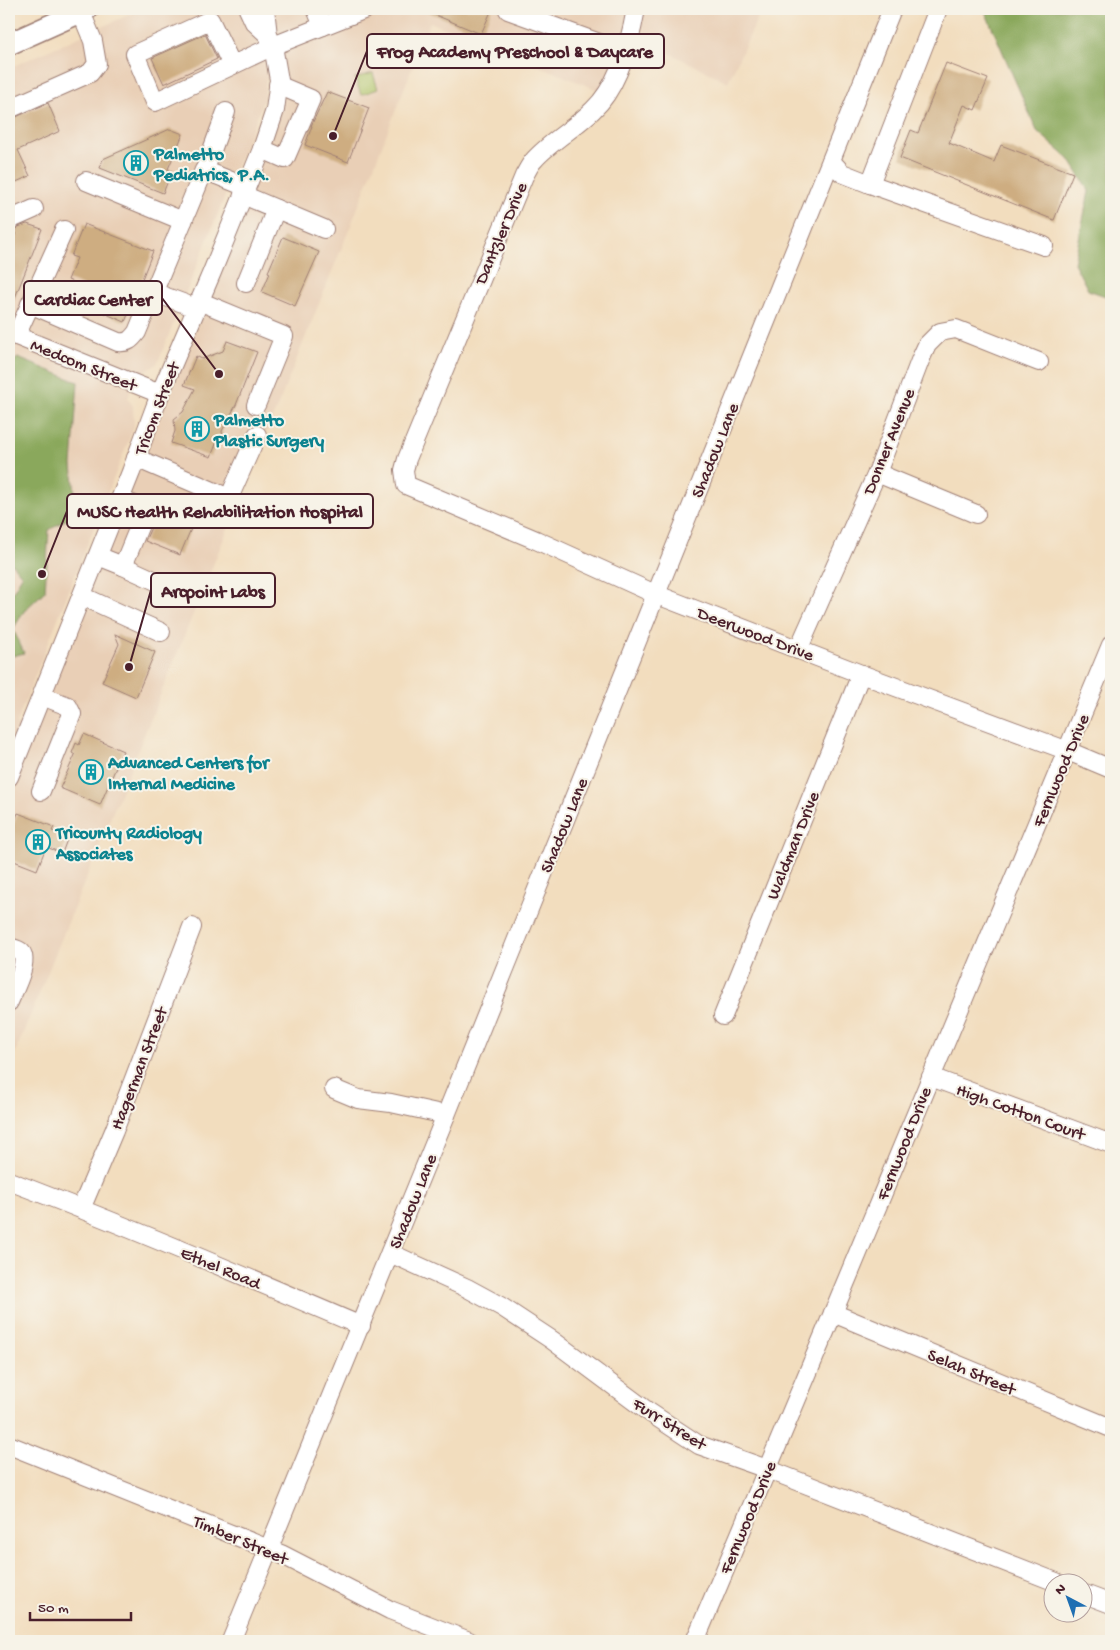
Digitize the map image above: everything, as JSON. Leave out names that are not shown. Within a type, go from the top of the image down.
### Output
[{"type":"main road","points":[[9,44],[84,10]]},
{"type":"street","points":[[248,9],[254,22],[270,41]]},
{"type":"street","name":"Tricom Street","points":[[9,777],[14,749],[42,696],[160,394],[262,149],[275,110],[278,85],[265,9]]},
{"type":"street","points":[[316,9],[323,26]]},
{"type":"street","points":[[316,9],[324,12],[329,9]]},
{"type":"street","points":[[232,66],[210,20],[135,54],[155,102],[232,66],[270,41],[323,26],[363,9]]},
{"type":"street","name":"Dantzler Drive","points":[[406,485],[404,470],[407,458],[524,176],[534,160],[593,111],[605,98],[612,86],[631,34],[636,9]]},
{"type":"street","name":"Shadow Lane","points":[[232,1641],[892,9]]},
{"type":"street","points":[[870,184],[938,9]]},
{"type":"street","points":[[9,109],[90,74],[97,64],[84,10]]},
{"type":"street","points":[[508,10],[624,52]]},
{"type":"street","points":[[262,149],[285,159],[311,98],[278,85]]},
{"type":"street","points":[[30,304],[118,342],[126,343],[132,340],[204,172],[226,112]]},
{"type":"street","points":[[831,161],[842,172],[870,184],[1044,246]]},
{"type":"street","points":[[204,172],[204,170],[276,209],[324,229]]},
{"type":"street","points":[[86,181],[183,221]]},
{"type":"street","points":[[9,220],[34,209]]},
{"type":"street","points":[[246,283],[276,209]]},
{"type":"street","points":[[12,335],[30,304],[64,230]]},
{"type":"street","points":[[153,292],[197,305],[284,336],[256,406]]},
{"type":"street","name":"Donner Avenue","points":[[798,650],[877,474],[927,345],[940,332],[956,329],[1039,362]]},
{"type":"street","name":"Medcom Street","points":[[12,335],[160,394]]},
{"type":"street","points":[[136,458],[229,498],[257,435]]},
{"type":"street","points":[[877,474],[976,514]]},
{"type":"street","name":"Deerwood Drive","points":[[406,485],[536,540],[655,594],[1111,769]]},
{"type":"street","points":[[120,499],[146,510],[123,566]]},
{"type":"street","points":[[98,556],[182,593]]},
{"type":"street","points":[[82,596],[160,632]]},
{"type":"street","name":"Fernwood Drive","points":[[694,1641],[833,1313],[1111,645]]},
{"type":"street","name":"Waldman Drive","points":[[723,1016],[861,674]]},
{"type":"street","points":[[41,791],[72,714],[68,706],[42,696]]},
{"type":"street","name":"Hagerman Street","points":[[81,1209],[114,1131],[192,926]]},
{"type":"street","points":[[9,946],[20,951],[24,956],[24,965],[9,1002]]},
{"type":"street","name":"High Cotton Court","points":[[931,1077],[1111,1144]]},
{"type":"street","points":[[334,1089],[358,1099],[391,1103],[446,1115]]},
{"type":"street","name":"Ethel Road","points":[[9,1181],[81,1209],[361,1326]]},
{"type":"street","name":"Furr Street","points":[[390,1253],[467,1288],[502,1307],[552,1340],[633,1401],[699,1445],[767,1469],[1042,1577]]},
{"type":"street","name":"Selah Street","points":[[833,1313],[1111,1428]]},
{"type":"street","name":"Timber Street","points":[[9,1445],[269,1549],[390,1610],[469,1641]]},
{"type":"street","points":[[1092,1597],[1111,1604]]},
{"type":"path","points":[[9,11],[13,9]]},
{"type":"shaded area","points":[[142,9],[762,9],[728,82],[631,34],[608,94],[430,22],[355,215],[9,1068],[9,333],[133,383],[128,399],[133,406],[134,427],[16,724],[29,729],[262,149],[277,74],[266,80],[265,97],[158,362],[153,367],[135,374],[126,373],[9,327],[9,68]]},
{"type":"green space","points":[[984,9],[1111,9],[1111,298],[1088,290],[1074,263],[1089,191],[1069,159],[1037,131]]},
{"type":"green space","points":[[373,73],[378,89],[361,95],[355,78]]},
{"type":"green space","points":[[18,358],[78,382],[72,465],[77,513],[49,530],[45,591],[25,610],[13,629],[24,653],[9,657],[9,598],[22,576],[9,560],[9,364]]},
{"type":"building","points":[[421,9],[492,9],[481,34]]},
{"type":"building","points":[[205,34],[217,59],[164,84],[152,58]]},
{"type":"building","points":[[946,63],[988,79],[975,110],[964,105],[949,143],[994,162],[1001,145],[1073,173],[1054,220],[900,158],[911,130],[918,133]]},
{"type":"building","points":[[327,92],[369,108],[348,162],[305,145],[311,126]]},
{"type":"building","points":[[48,103],[60,131],[18,150],[30,176],[9,185],[9,120]]},
{"type":"building","name":"Palmetto Pediatrics, P.A.","points":[[170,129],[183,134],[168,169],[172,171],[163,193],[100,168],[103,159]]},
{"type":"building","points":[[27,224],[42,229],[9,313],[9,252],[18,227]]},
{"type":"building","points":[[84,224],[153,251],[125,322],[104,313],[95,291],[68,280],[77,258],[71,256]]},
{"type":"building","points":[[283,237],[319,252],[295,306],[262,292],[270,273],[268,272]]},
{"type":"building","points":[[227,341],[257,352],[236,405],[222,431],[223,439],[216,444],[211,457],[171,443],[175,431],[174,419],[183,412],[195,389],[184,385],[196,356],[202,359],[223,351]]},
{"type":"building","points":[[159,510],[193,524],[180,555],[145,541]]},
{"type":"building","points":[[115,634],[155,652],[136,697],[102,682],[119,644]]},
{"type":"building","name":"Advanced Centers for Internal Medicine","points":[[84,734],[123,751],[100,805],[60,788],[75,755],[72,753],[76,743],[79,745]]},
{"type":"building","name":"Tricounty Radiology Associates","points":[[18,813],[54,827],[52,831],[68,837],[62,853],[46,847],[37,870],[9,859],[9,835]]},
{"type":"place","name":"Frog Academy Preschool & Daycare","points":[[333,136]]},
{"type":"place","name":"Palmetto Pediatrics, P.A.","points":[[136,163]]},
{"type":"place","name":"Cardiac Center","points":[[219,374]]},
{"type":"place","name":"Palmetto Plastic Surgery","points":[[197,429]]},
{"type":"place","name":"MUSC Health Rehabilitation Hospital","points":[[42,574]]},
{"type":"place","name":"Arcpoint Labs","points":[[129,667]]},
{"type":"place","name":"Advanced Centers for Internal Medicine","points":[[91,772]]},
{"type":"place","name":"Tricounty Radiology Associates","points":[[38,842]]}]
